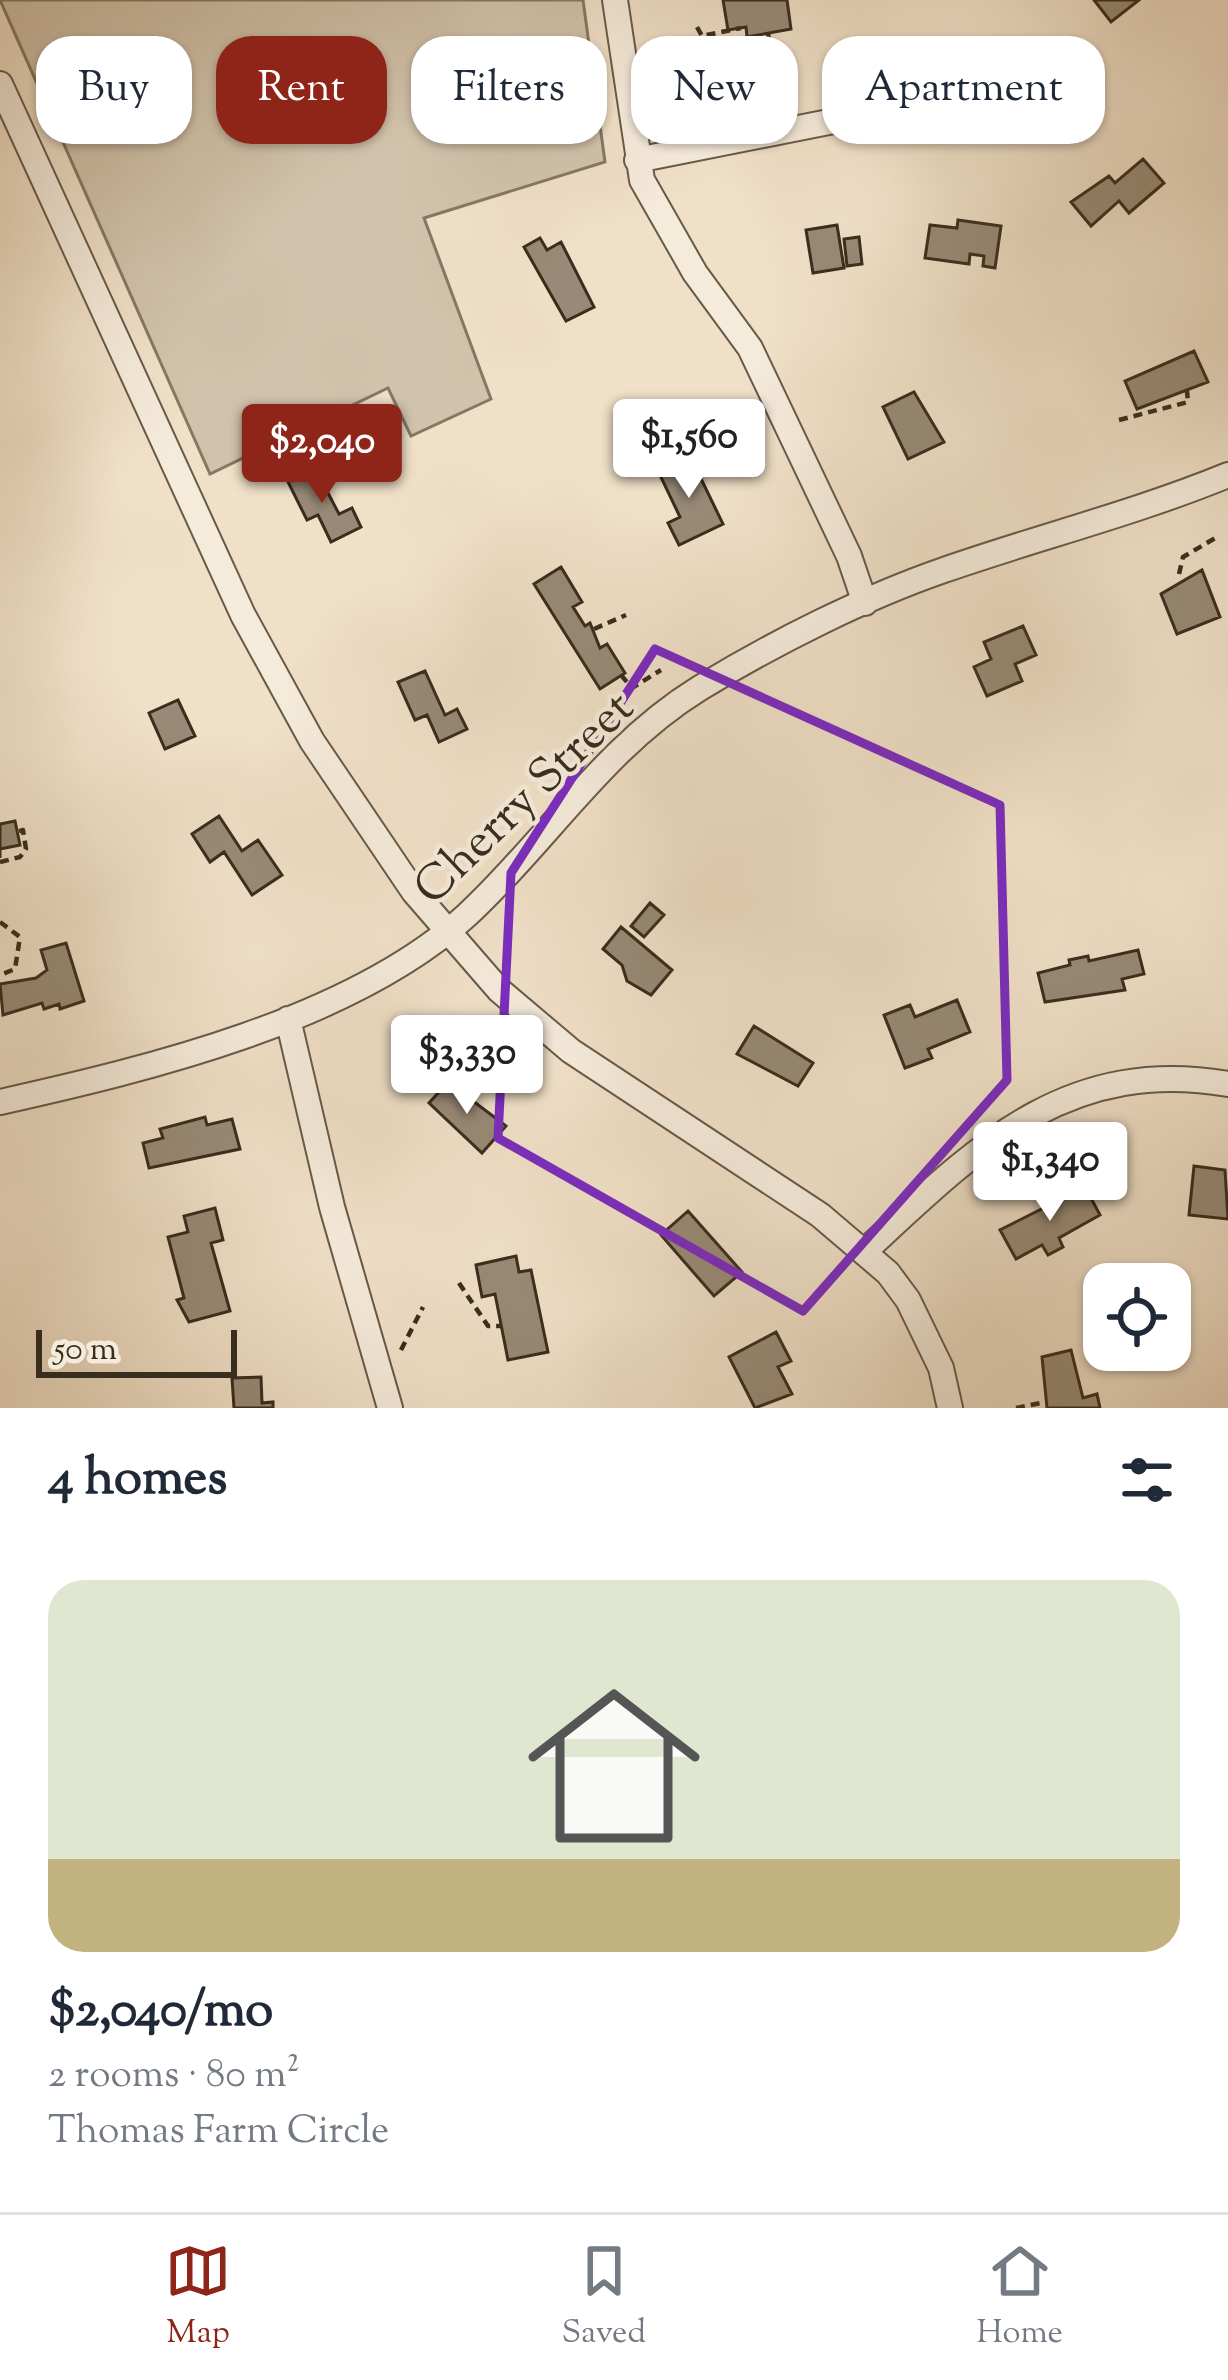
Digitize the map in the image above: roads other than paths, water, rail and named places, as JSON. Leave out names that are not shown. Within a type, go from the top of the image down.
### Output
[{"type":"street","points":[[615,0],[637,160],[651,198],[750,348],[849,556],[865,603]]},
{"type":"street","points":[[0,84],[278,682],[414,892],[499,990],[571,1052],[865,1251],[908,1300],[941,1368],[950,1408]]},
{"type":"street","points":[[637,160],[822,123]]},
{"type":"street","name":"Cherry Street","points":[[0,1102],[191,1054],[288,1019],[351,989],[450,929],[498,885],[566,803],[675,706],[720,676],[865,603],[939,572],[1124,517],[1228,475]]},
{"type":"street","points":[[288,1019],[332,1207],[390,1408]]},
{"type":"street","points":[[865,1251],[972,1153],[1053,1104],[1140,1081],[1228,1084]]}]
